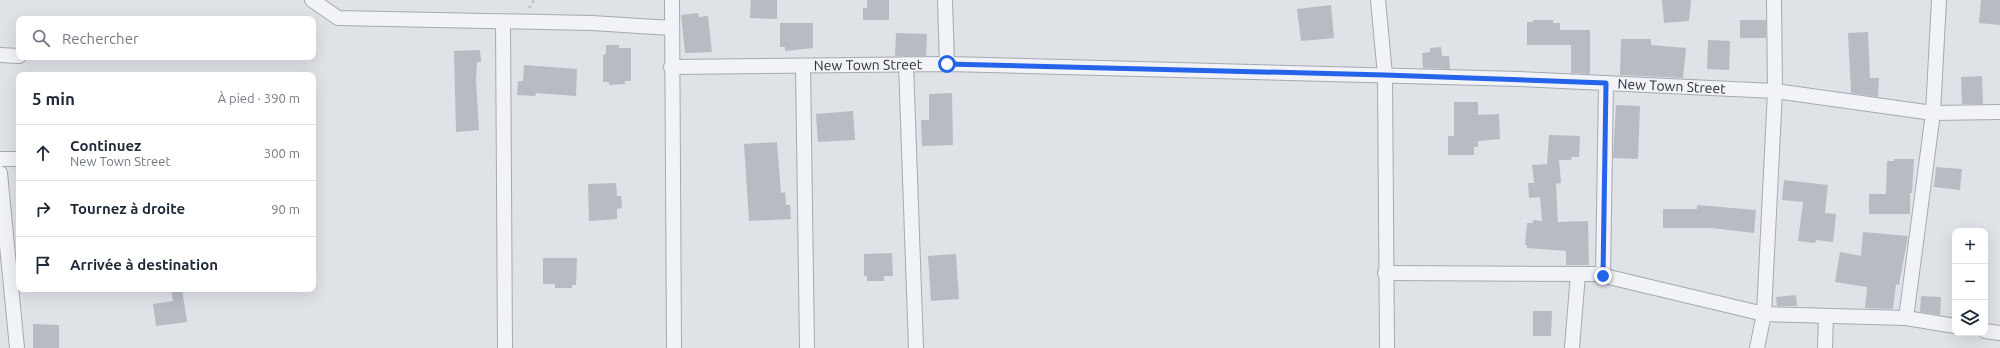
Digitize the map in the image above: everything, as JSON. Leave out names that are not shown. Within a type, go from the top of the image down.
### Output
[{"type":"street","points":[[312,0],[338,18],[592,23],[671,28]]},
{"type":"street","points":[[672,0],[671,67],[674,348]]},
{"type":"street","points":[[945,0],[947,64]]},
{"type":"street","points":[[1378,0],[1385,75],[1385,273],[1387,348]]},
{"type":"street","points":[[1757,348],[1764,314],[1775,92],[1774,0]]},
{"type":"street","points":[[1906,318],[1934,113],[1939,0]]},
{"type":"street","points":[[503,22],[505,348]]},
{"type":"street","points":[[0,55],[16,56]]},
{"type":"street","points":[[906,64],[916,348]]},
{"type":"street","name":"New Town Street","points":[[671,67],[947,64],[1385,75],[1606,83],[1775,92],[1934,113],[2000,112]]},
{"type":"street","points":[[803,66],[807,348]]},
{"type":"street","points":[[1603,276],[1606,83]]},
{"type":"street","points":[[0,159],[16,159]]},
{"type":"street","points":[[0,173],[9,250],[17,348]]},
{"type":"street","points":[[1385,273],[1578,274],[1603,276],[1764,314],[1906,318],[1952,326]]},
{"type":"street","points":[[1572,348],[1578,274]]},
{"type":"street","points":[[1825,348],[1826,316]]},
{"type":"street","points":[[1988,331],[2000,333]]},
{"type":"building","points":[[751,0],[777,0],[777,19],[750,18]]},
{"type":"building","points":[[867,0],[889,0],[889,20],[863,20],[863,8],[867,8]]},
{"type":"building","points":[[1662,0],[1691,0],[1689,21],[1664,23]]},
{"type":"building","points":[[1981,0],[2000,0],[2000,25],[1979,23]]},
{"type":"building","points":[[1331,5],[1334,38],[1301,41],[1297,9]]},
{"type":"building","points":[[698,13],[699,17],[708,16],[712,52],[685,53],[681,15]]},
{"type":"building","points":[[1533,20],[1553,20],[1553,23],[1560,23],[1560,30],[1590,30],[1590,74],[1571,73],[1571,45],[1527,45],[1527,22],[1533,22]]},
{"type":"building","points":[[1740,20],[1766,20],[1766,38],[1740,38]]},
{"type":"building","points":[[780,23],[813,23],[813,48],[785,51],[785,47],[780,47]]},
{"type":"building","points":[[1868,32],[1870,78],[1879,78],[1878,97],[1851,93],[1848,33]]},
{"type":"building","points":[[896,33],[927,34],[926,56],[895,56]]},
{"type":"building","points":[[1621,39],[1651,39],[1651,45],[1686,48],[1683,78],[1620,75]]},
{"type":"building","points":[[1708,40],[1730,41],[1729,70],[1707,69]]},
{"type":"building","points":[[606,45],[619,45],[619,48],[631,48],[631,81],[625,81],[625,84],[609,85],[609,82],[603,82],[603,55],[606,54]]},
{"type":"building","points":[[1441,47],[1442,56],[1449,56],[1450,69],[1423,68],[1422,53],[1430,52],[1430,48]]},
{"type":"building","points":[[480,50],[481,62],[477,62],[476,80],[479,130],[456,132],[454,51]]},
{"type":"building","points":[[524,65],[577,69],[576,96],[536,93],[535,96],[517,95],[518,81],[523,81]]},
{"type":"building","points":[[1982,76],[1983,104],[1962,104],[1961,77]]},
{"type":"building","points":[[952,93],[953,145],[922,146],[921,120],[929,120],[929,94]]},
{"type":"building","points":[[1454,102],[1478,102],[1478,115],[1499,114],[1500,139],[1478,141],[1478,147],[1474,147],[1474,155],[1448,155],[1448,136],[1454,136]]},
{"type":"building","points":[[1616,105],[1640,106],[1638,159],[1613,158]]},
{"type":"building","points":[[853,111],[855,140],[818,142],[816,114]]},
{"type":"building","points":[[1549,135],[1580,136],[1579,157],[1572,157],[1571,160],[1559,160],[1561,183],[1556,184],[1558,222],[1588,221],[1589,265],[1566,265],[1566,251],[1527,248],[1527,245],[1525,245],[1527,223],[1533,223],[1533,220],[1542,221],[1540,197],[1529,198],[1528,183],[1534,183],[1532,165],[1547,164]]},
{"type":"building","points":[[777,142],[781,193],[785,192],[786,205],[790,205],[791,219],[749,221],[744,144]]},
{"type":"building","points":[[1894,159],[1914,159],[1912,193],[1910,193],[1910,214],[1869,214],[1869,194],[1886,194],[1887,161],[1894,161]]},
{"type":"building","points":[[1936,167],[1962,169],[1960,190],[1934,187]]},
{"type":"building","points":[[1784,180],[1828,185],[1825,213],[1836,214],[1833,242],[1816,240],[1815,243],[1798,241],[1803,202],[1782,200]]},
{"type":"building","points":[[616,183],[617,196],[621,196],[622,208],[617,209],[617,219],[589,221],[588,184]]},
{"type":"building","points":[[1697,205],[1756,210],[1754,233],[1712,228],[1663,228],[1663,209],[1697,209]]},
{"type":"building","points":[[1863,232],[1908,236],[1899,285],[1896,284],[1893,309],[1865,308],[1867,287],[1835,282],[1840,252],[1861,256]]},
{"type":"building","points":[[892,253],[893,276],[884,276],[884,281],[867,281],[867,276],[864,276],[864,254]]},
{"type":"building","points":[[956,254],[959,299],[931,301],[928,256]]},
{"type":"building","points":[[543,258],[577,258],[576,285],[572,285],[572,288],[555,288],[555,284],[543,284]]},
{"type":"building","points":[[172,292],[182,292],[187,322],[156,326],[153,304],[173,301]]},
{"type":"building","points":[[1796,295],[1797,306],[1777,306],[1776,297]]},
{"type":"building","points":[[1921,296],[1941,297],[1940,315],[1920,312]]},
{"type":"building","points":[[1533,311],[1552,311],[1551,336],[1533,336]]},
{"type":"building","points":[[33,324],[59,325],[59,348],[33,348]]},
{"type":"route","points":[[947,64],[1385,75],[1606,83],[1603,276]]}]
